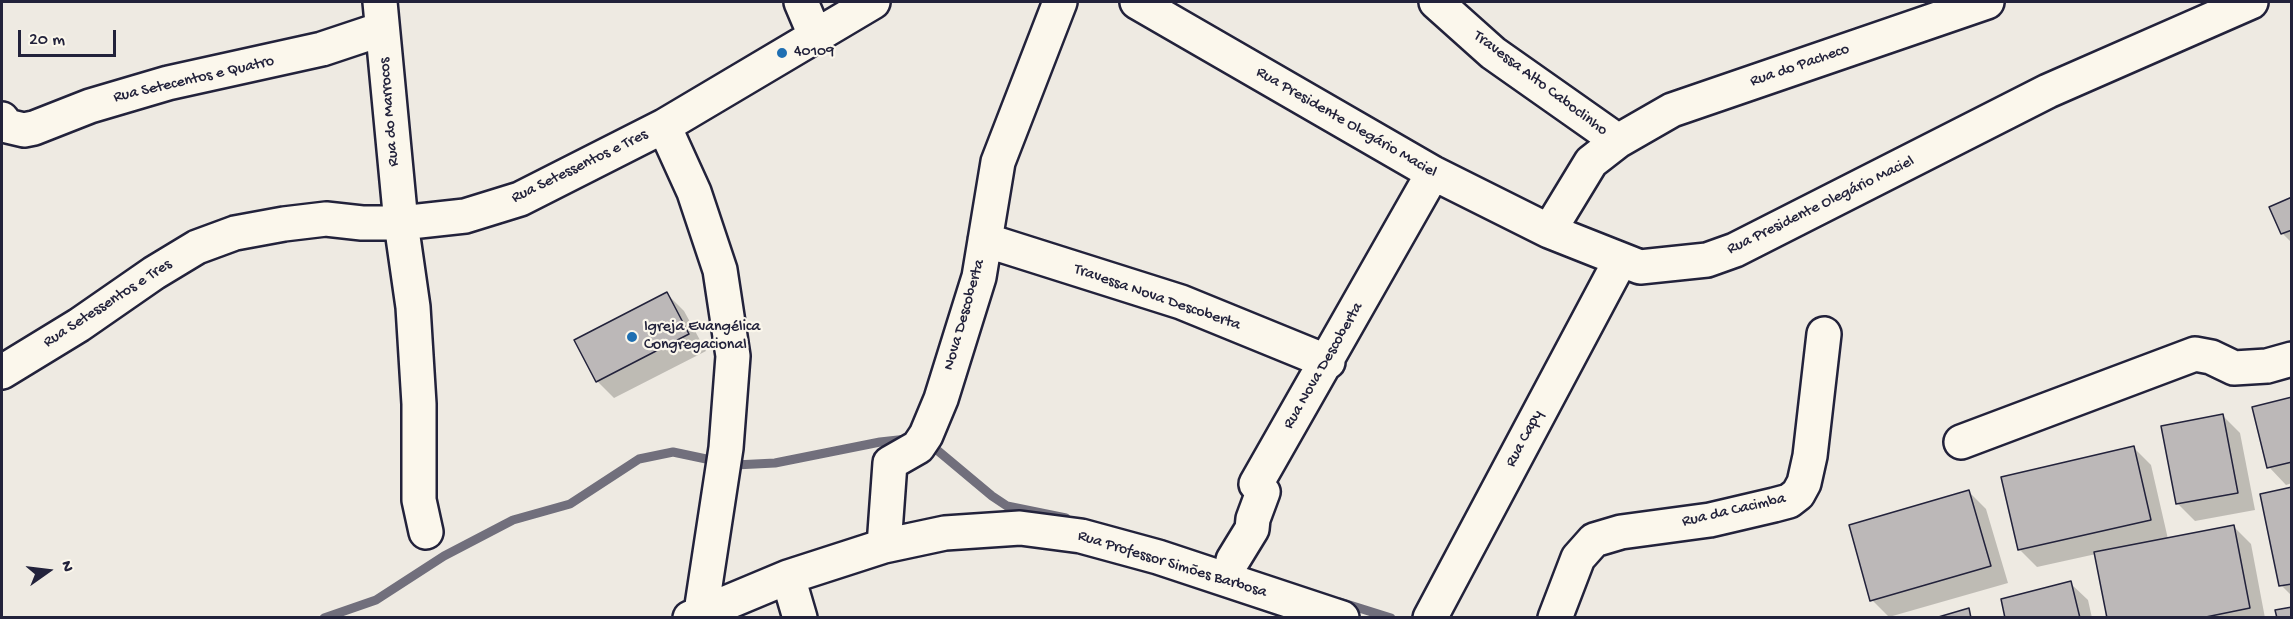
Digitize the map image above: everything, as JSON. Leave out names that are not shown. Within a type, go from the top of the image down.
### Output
[{"type":"street","points":[[801,2],[815,35],[873,2]]},
{"type":"street","name":"Nova Descoberta","points":[[884,546],[890,463],[918,447],[926,435],[941,399],[979,277],[998,162],[1060,2]]},
{"type":"street","name":"Rua Presidente Olegário Maciel","points":[[1137,2],[1433,173],[1549,231],[1640,267],[1707,260],[1735,250],[2048,91],[2251,2]]},
{"type":"street","name":"Travessa Alto Caboclinho","points":[[1436,2],[1493,53],[1618,141]]},
{"type":"street","name":"Rua do Pacheco","points":[[1549,231],[1591,162],[1618,141],[1672,110],[1987,2]]},
{"type":"street","name":"Rua Setecentos e Quatro","points":[[4,122],[24,130],[34,128],[101,102],[168,83],[321,50],[381,15]]},
{"type":"street","name":"Rua do Marrocos","points":[[381,15],[401,223],[413,306],[419,404],[419,500],[426,532]]},
{"type":"street","name":"Rua Setessentos e Tres","points":[[2,372],[79,325],[154,273],[197,247],[235,233],[284,224],[326,219],[362,223],[401,223],[465,216],[520,200],[664,126],[815,35]]},
{"type":"street","points":[[664,126],[694,192],[720,270],[734,356],[726,448],[695,615]]},
{"type":"street","name":"Rua Nova Descoberta","points":[[1233,560],[1252,529],[1253,519],[1263,492],[1256,484],[1328,362],[1433,173]]},
{"type":"street","name":"Travessa Nova Descoberta","points":[[985,240],[1181,303],[1328,362]]},
{"type":"street","name":"Rua Capy","points":[[1430,618],[1620,261]]},
{"type":"street","name":"Rua da Cacimba","points":[[1555,618],[1578,558],[1594,540],[1621,532],[1710,520],[1764,508],[1789,501],[1798,494],[1804,483],[1810,456],[1824,334]]},
{"type":"street","points":[[1961,442],[2195,354],[2211,357],[2234,368],[2267,366],[2292,359]]},
{"type":"street","name":"Rua Professor Simões Barbosa","points":[[695,615],[788,577],[884,546],[945,533],[1020,528],[1081,536],[1158,557],[1342,618]]},
{"type":"street","points":[[788,577],[800,618]]},
{"type":"building","points":[[2292,197],[2292,230],[2281,234],[2269,207]]},
{"type":"building","name":"Igreja Evangélica Congregacional","points":[[667,292],[689,334],[596,382],[574,340]]},
{"type":"building","points":[[2292,397],[2292,462],[2267,468],[2252,407]]},
{"type":"building","points":[[2223,414],[2238,493],[2176,504],[2161,426]]},
{"type":"building","points":[[2134,446],[2151,520],[2018,550],[2001,477]]},
{"type":"building","points":[[2292,487],[2292,584],[2279,586],[2260,494]]},
{"type":"building","points":[[1969,490],[1991,566],[1870,601],[1849,525]]},
{"type":"building","points":[[2234,525],[2250,608],[2201,618],[2107,618],[2094,552]]},
{"type":"building","points":[[2071,581],[2080,618],[2005,618],[2001,599]]},
{"type":"building","points":[[2292,607],[2292,618],[2277,618],[2275,610]]},
{"type":"building","points":[[1969,608],[1971,618],[1935,618]]},
{"type":"waterway","points":[[735,465],[775,463],[880,442],[907,439]]},
{"type":"waterway","points":[[926,443],[1007,506],[1066,518]]},
{"type":"waterway","points":[[324,618],[376,600],[444,556],[513,520],[570,504],[639,459],[673,452],[711,460]]},
{"type":"waterway","points":[[1340,602],[1391,618]]},
{"type":"place","name":"40109","points":[[782,53]]},
{"type":"place","name":"Igreja Evangélica Congregacional","points":[[632,337]]}]
